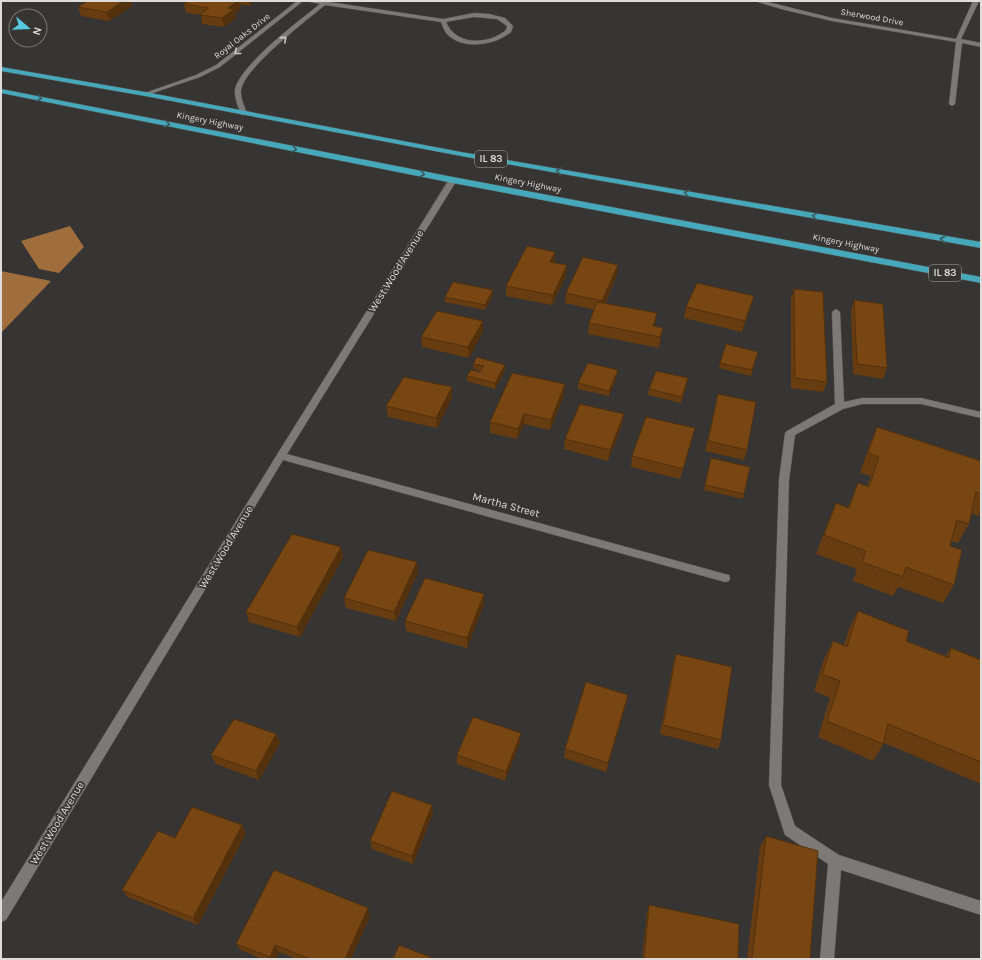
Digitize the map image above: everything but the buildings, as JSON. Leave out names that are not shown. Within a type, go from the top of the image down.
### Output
[{"type":"highway","name":"Kingery Highway","points":[[1,69],[145,94],[461,154],[981,246]]},
{"type":"highway","name":"Kingery Highway","points":[[1,91],[453,180],[981,280]]},
{"type":"street","name":"Royal Oaks Drive","points":[[145,94],[198,76],[228,60],[300,1]]},
{"type":"street","points":[[309,1],[325,2],[443,21],[465,16],[484,15],[501,19],[510,26],[509,31],[505,35],[498,38],[484,41],[468,41],[452,35],[443,21]]},
{"type":"street","name":"Sherwood Drive","points":[[758,1],[780,8],[824,18],[981,45]]},
{"type":"street","points":[[952,104],[959,40],[976,1]]},
{"type":"street","points":[[244,114],[238,88],[242,79],[254,66],[325,2]]},
{"type":"street","name":"West Wood Avenue","points":[[1,915],[281,456],[453,180]]},
{"type":"street","points":[[836,312],[840,406]]},
{"type":"street","points":[[981,415],[921,401],[862,401],[840,406],[790,434],[784,480],[775,785],[790,830],[835,861],[981,908]]},
{"type":"street","name":"Martha Street","points":[[281,456],[725,578]]},
{"type":"street","points":[[827,959],[835,861]]},
{"type":"shaded area","points":[[70,226],[84,247],[59,273],[39,269],[21,241]]},
{"type":"shaded area","points":[[1,271],[51,281],[1,333]]}]
